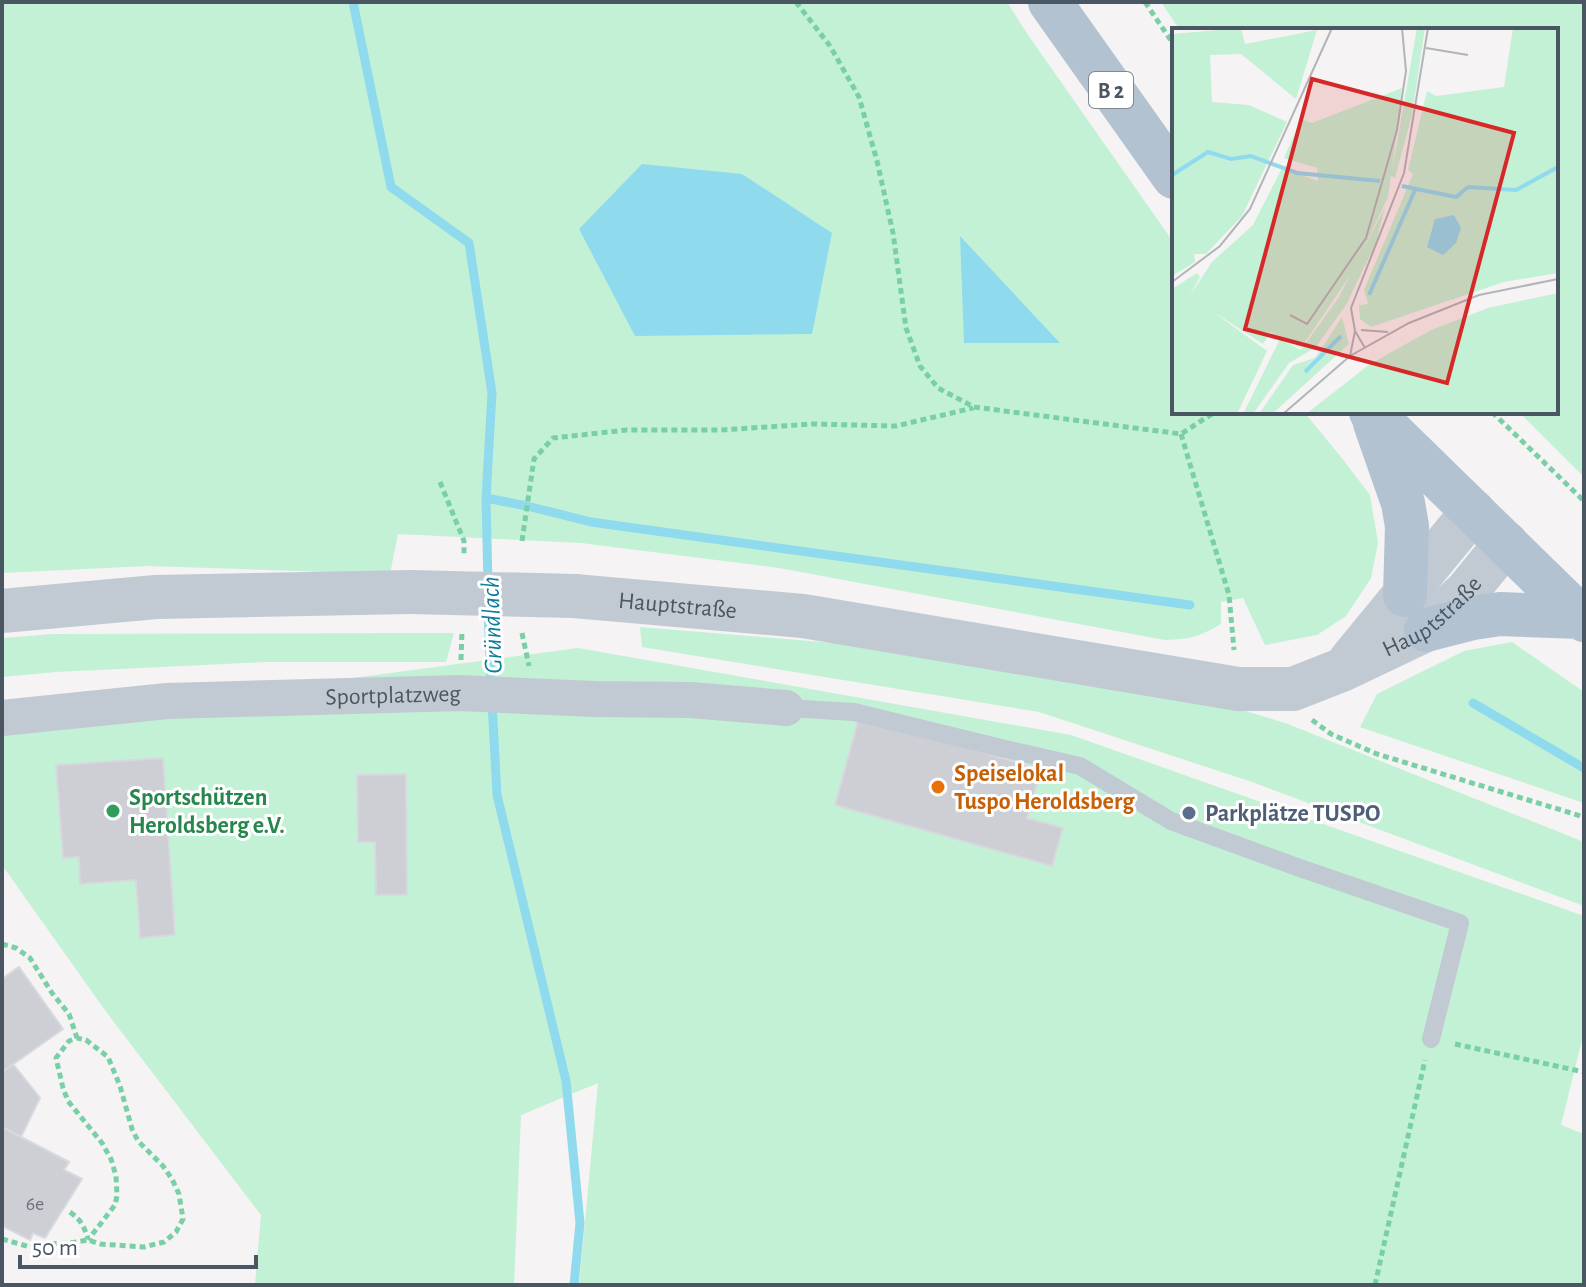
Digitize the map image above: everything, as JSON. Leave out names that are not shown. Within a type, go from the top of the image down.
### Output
[{"type":"main road","name":"B 2","points":[[1050,2],[1172,174]]},
{"type":"main road","points":[[1372,414],[1403,503],[1416,612],[1473,618],[1500,614],[1582,619]]},
{"type":"main road","points":[[1373,414],[1582,619]]},
{"type":"street","name":"Hauptstraße","points":[[1416,612],[1473,511]]},
{"type":"street","name":"Hauptstraße","points":[[2,611],[156,597],[411,592],[574,596],[803,616],[1238,689],[1293,689],[1344,669],[1416,612],[1467,591],[1506,543]]},
{"type":"street","name":"Sportplatzweg","points":[[2,718],[167,701],[460,693],[690,700],[786,708]]},
{"type":"lane","points":[[786,708],[854,712],[1080,766],[1171,821],[1460,923],[1431,1039]]},
{"type":"path","points":[[796,2],[830,46],[859,97],[893,233],[906,328],[920,366],[938,388],[974,407],[1181,434],[1212,414]]},
{"type":"path","points":[[1145,2],[1172,42]]},
{"type":"path","points":[[522,541],[534,459],[553,438],[627,430],[721,430],[812,424],[896,426],[974,407]]},
{"type":"path","points":[[1494,414],[1584,501]]},
{"type":"path","points":[[1181,434],[1229,595],[1238,689]]},
{"type":"path","points":[[1293,689],[1307,717],[1331,734],[1377,754],[1584,817]]},
{"type":"path","points":[[2,944],[16,948],[30,958],[69,1014],[77,1038]]},
{"type":"path","points":[[2,1239],[30,1247],[88,1240],[100,1244],[144,1247],[164,1242],[176,1232],[183,1219],[179,1194],[172,1179],[138,1141],[132,1129],[116,1072],[108,1057],[86,1040],[77,1038],[69,1041],[56,1058],[63,1088],[68,1101],[111,1159],[116,1176],[115,1205],[88,1240]]},
{"type":"path","points":[[1375,1285],[1431,1039],[1584,1072]]},
{"type":"path","points":[[70,1212],[84,1226],[88,1240]]},
{"type":"green space","points":[[2,2],[1007,2],[1172,240],[1172,414],[1306,414],[1370,495],[1378,543],[1371,578],[1346,616],[1317,635],[1265,645],[1243,598],[1221,602],[1221,624],[1194,636],[1165,640],[779,568],[581,543],[398,534],[390,574],[147,566],[2,573]]},
{"type":"green space","points":[[1161,2],[1584,2],[1584,477],[1521,414],[1558,414],[1558,28],[1179,28]]},
{"type":"green space","points":[[640,627],[870,646],[1222,704],[1285,723],[1584,842],[1584,906],[1249,781],[1039,712],[642,647]]},
{"type":"green space","points":[[454,633],[446,662],[266,662],[2,677],[2,638],[54,634]]},
{"type":"green space","points":[[1512,642],[1584,692],[1584,803],[1360,727],[1377,694],[1464,651]]},
{"type":"green space","points":[[578,648],[1071,735],[1584,916],[1584,1032],[1561,1125],[1584,1134],[1584,1285],[579,1285],[598,1083],[521,1115],[514,1285],[255,1284],[261,1215],[107,1013],[2,865],[2,725]]},
{"type":"water","points":[[642,164],[742,174],[832,233],[812,334],[635,336],[579,229]]},
{"type":"water","points":[[960,236],[1060,343],[964,343]]},
{"type":"building","name":"Speiselokal Tuspo Heroldsberg","points":[[859,717],[1041,769],[1027,818],[1063,828],[1052,866],[835,805]]},
{"type":"building","name":"Sportschützen Heroldsberg e.V.","points":[[163,758],[175,935],[140,938],[136,880],[80,884],[79,857],[63,858],[56,765]]},
{"type":"building","points":[[406,774],[407,895],[376,895],[375,842],[358,842],[357,775]]},
{"type":"building","points":[[19,967],[63,1029],[2,1072],[2,979]]},
{"type":"building","points":[[13,1064],[40,1098],[21,1137],[2,1127],[2,1072]]},
{"type":"building","points":[[2,1127],[69,1162],[64,1170],[82,1179],[45,1238],[33,1233],[30,1240],[2,1226]]},
{"type":"waterway","name":"Gründlach","points":[[353,2],[391,187],[469,243],[492,393],[486,498],[488,584]]},
{"type":"waterway","points":[[486,498],[591,522],[1190,605]]},
{"type":"waterway","name":"Gründlach","points":[[488,607],[491,688]]},
{"type":"waterway","name":"Gründlach","points":[[492,703],[497,795],[566,1081],[580,1223],[574,1285]]},
{"type":"waterway","points":[[1473,703],[1584,768]]},
{"type":"place","name":"Speiselokal Tuspo Heroldsberg","points":[[938,787]]},
{"type":"place","name":"Sportschützen Heroldsberg e.V.","points":[[113,811]]},
{"type":"place","name":"Parkplätze TUSPO","points":[[1189,813]]}]
